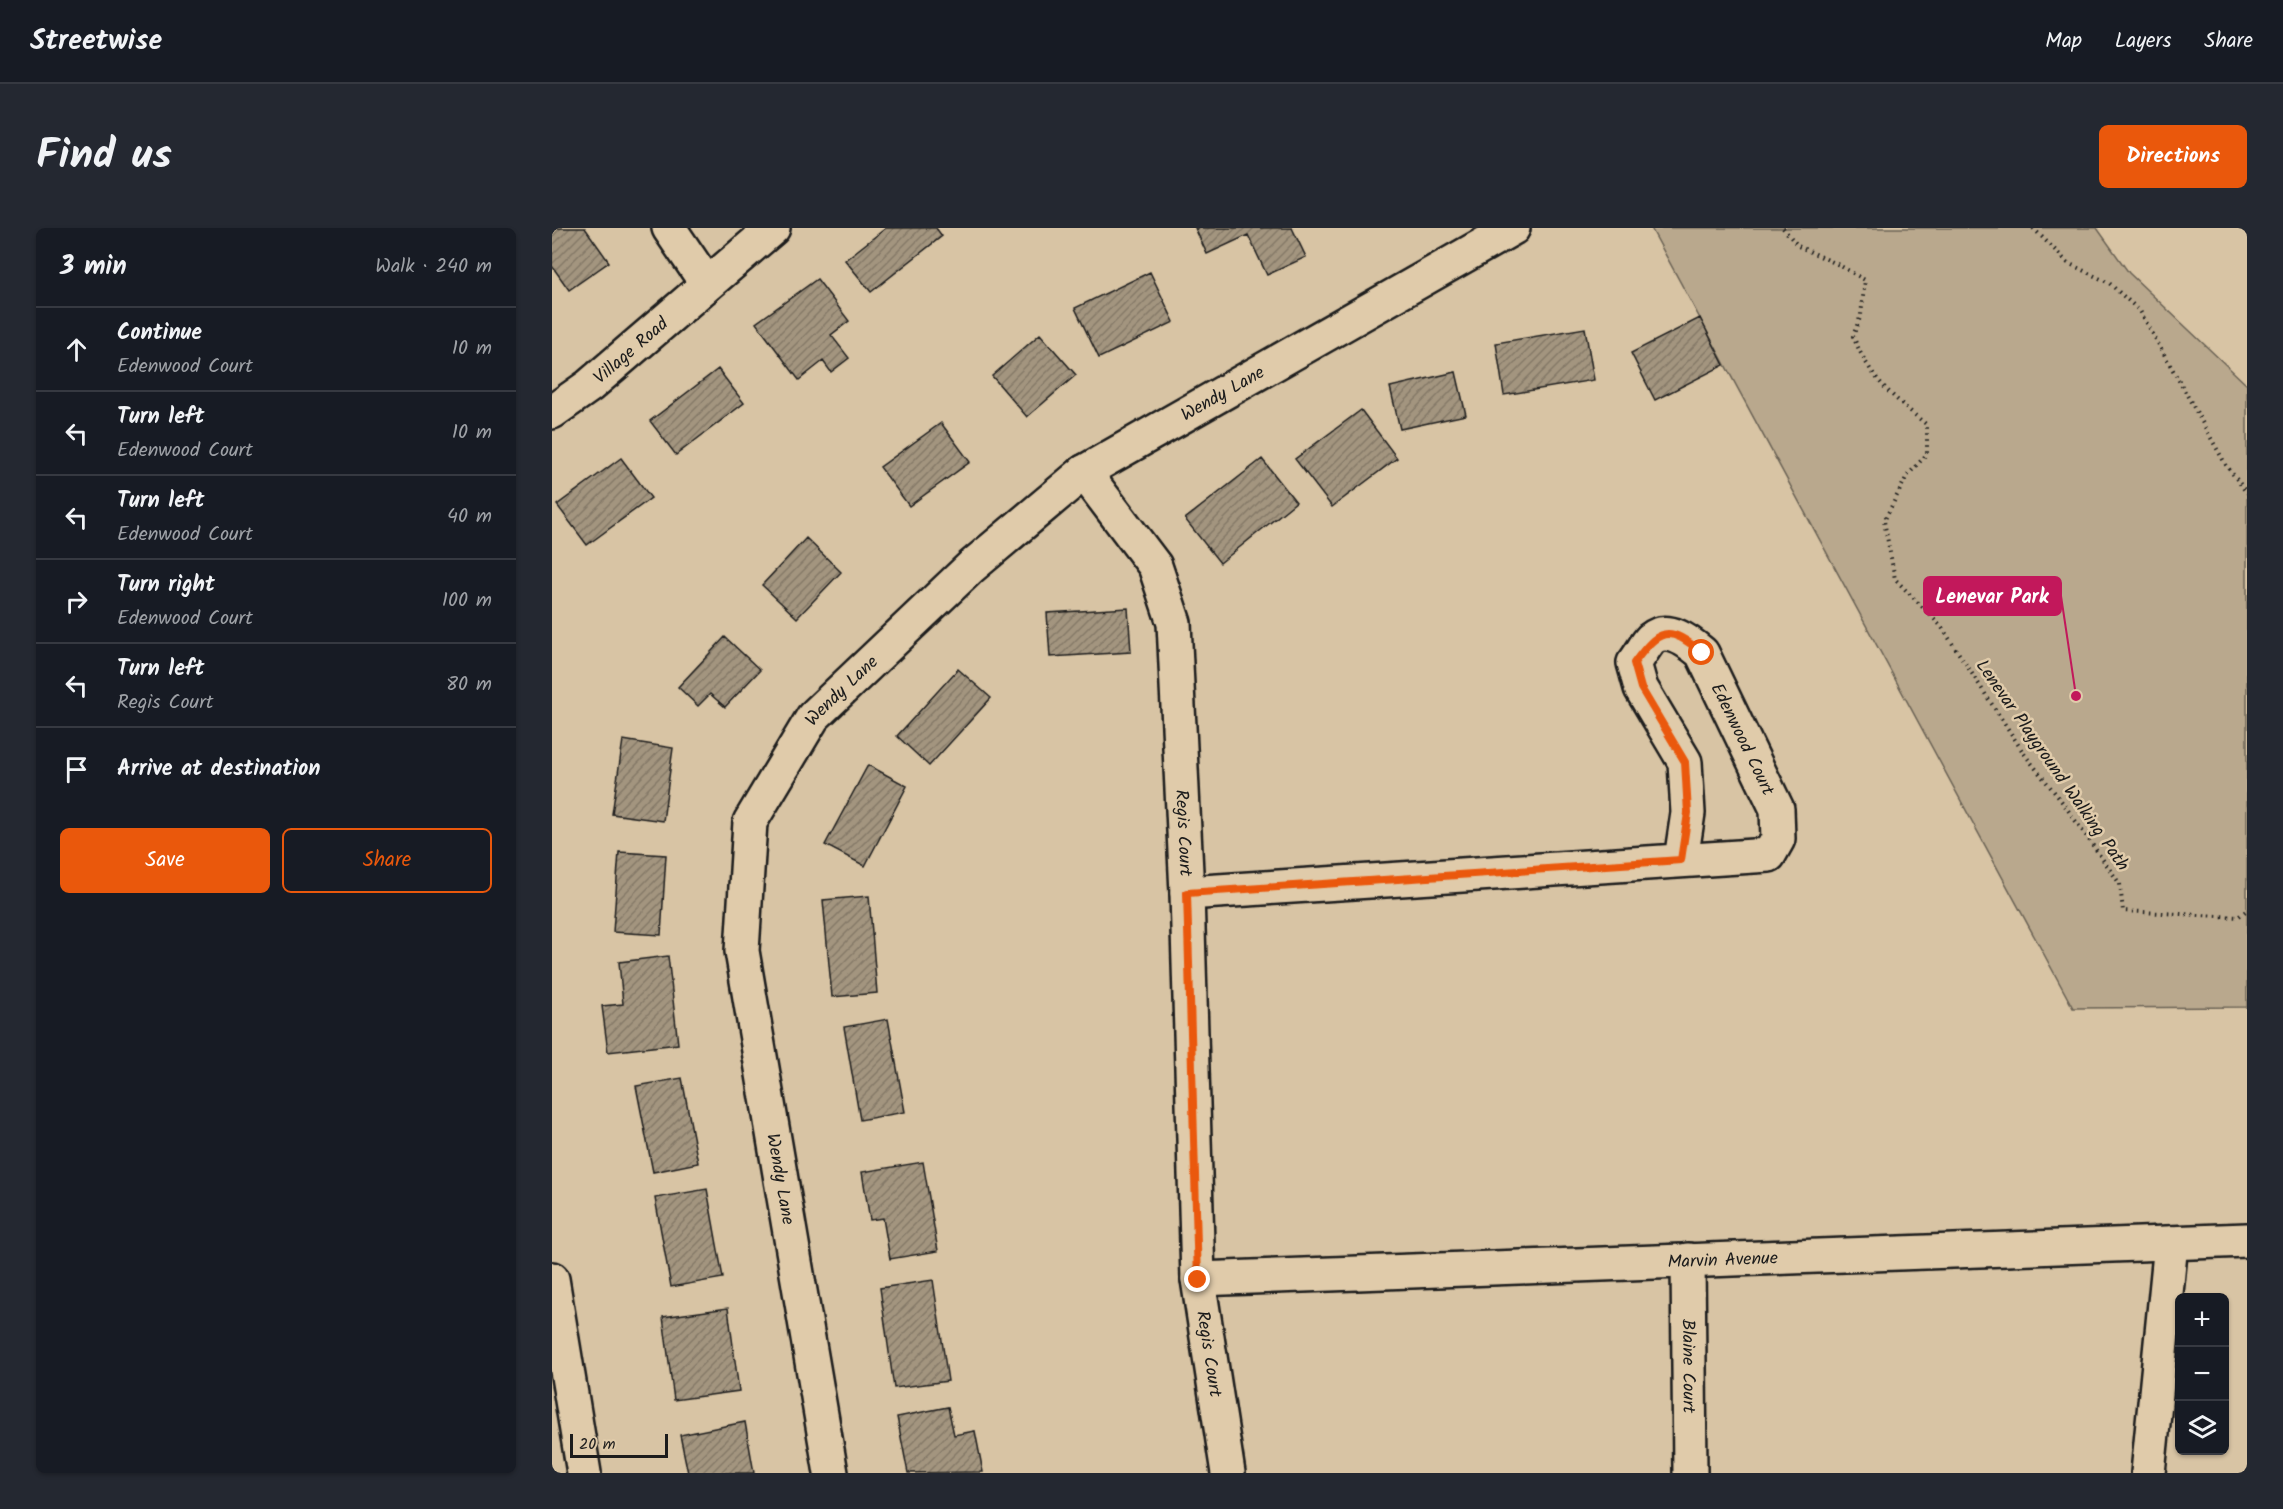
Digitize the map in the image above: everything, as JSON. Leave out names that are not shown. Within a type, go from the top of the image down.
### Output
[{"type":"street","points":[[669,228],[707,284]]},
{"type":"street","name":"Village Road","points":[[552,412],[589,386],[773,228]]},
{"type":"street","name":"Wendy Lane","points":[[831,1473],[742,951],[750,822],[813,717],[971,567],[1084,472],[1513,228]]},
{"type":"street","name":"Regis Court","points":[[1084,472],[1155,566],[1173,623],[1187,893],[1198,1280],[1228,1473]]},
{"type":"street","name":"Edenwood Court","points":[[1187,893],[1769,855],[1778,838],[1777,809],[1702,653],[1685,638],[1663,634],[1652,639],[1634,663],[1641,688],[1685,762],[1688,813],[1681,860]]},
{"type":"street","name":"Marvin Avenue","points":[[1198,1280],[2247,1240]]},
{"type":"street","points":[[2148,1473],[2171,1243]]},
{"type":"street","name":"Blaine Court","points":[[1688,1260],[1690,1473]]},
{"type":"street","points":[[552,1279],[584,1473]]},
{"type":"path","name":"Lenevar Playground Walking Path","points":[[1783,228],[1798,246],[1865,280],[1861,315],[1854,336],[1865,365],[1893,397],[1927,425],[1927,454],[1907,476],[1884,521],[1895,579],[1941,626],[2025,755],[2114,875],[2120,884],[2123,911],[2238,917],[2247,910]]},
{"type":"path","points":[[2033,228],[2068,264],[2109,283],[2140,311],[2226,465],[2247,492]]},
{"type":"shaded area","points":[[1651,228],[2097,228],[2129,273],[2247,385],[2247,1007],[2073,1008]]},
{"type":"building","points":[[552,228],[585,228],[609,262],[569,290],[552,266]]},
{"type":"building","points":[[886,228],[936,228],[942,236],[871,292],[845,260]]},
{"type":"building","points":[[1195,228],[1292,228],[1306,257],[1267,275],[1248,235],[1207,254]]},
{"type":"building","points":[[1150,272],[1174,322],[1099,358],[1075,308]]},
{"type":"building","points":[[817,279],[849,321],[831,335],[849,358],[831,372],[823,361],[799,380],[756,323]]},
{"type":"building","points":[[1700,318],[1724,365],[1655,400],[1631,353]]},
{"type":"building","points":[[1585,328],[1594,380],[1504,395],[1496,343]]},
{"type":"building","points":[[1040,334],[1076,375],[1027,417],[992,376]]},
{"type":"building","points":[[718,369],[744,403],[676,455],[650,421]]},
{"type":"building","points":[[1456,372],[1466,415],[1400,429],[1390,387]]},
{"type":"building","points":[[1361,410],[1397,458],[1332,507],[1295,459]]},
{"type":"building","points":[[941,423],[970,462],[909,506],[880,467]]},
{"type":"building","points":[[621,458],[651,498],[587,545],[557,505]]},
{"type":"building","points":[[1262,459],[1296,502],[1220,563],[1185,519]]},
{"type":"building","points":[[806,538],[841,572],[797,618],[762,585]]},
{"type":"building","points":[[1128,608],[1131,652],[1050,657],[1047,613]]},
{"type":"building","points":[[725,637],[760,670],[725,707],[710,694],[698,706],[678,687]]},
{"type":"building","points":[[958,669],[991,698],[929,766],[897,736]]},
{"type":"building","points":[[623,740],[673,748],[663,821],[612,814]]},
{"type":"building","points":[[868,765],[907,786],[865,866],[825,845]]},
{"type":"building","points":[[619,852],[666,855],[661,935],[613,932]]},
{"type":"building","points":[[869,896],[877,993],[832,997],[823,900]]},
{"type":"building","points":[[668,956],[678,1044],[608,1052],[602,1006],[623,1004],[619,962]]},
{"type":"building","points":[[888,1019],[905,1112],[860,1120],[844,1027]]},
{"type":"building","points":[[682,1078],[698,1163],[653,1172],[636,1086]]},
{"type":"building","points":[[923,1162],[938,1251],[890,1259],[883,1218],[870,1220],[862,1172]]},
{"type":"building","points":[[707,1189],[723,1278],[671,1287],[655,1198]]},
{"type":"building","points":[[933,1280],[948,1381],[894,1388],[880,1288]]},
{"type":"building","points":[[728,1308],[739,1391],[674,1400],[663,1317]]},
{"type":"building","points":[[948,1407],[954,1435],[975,1431],[983,1472],[908,1473],[897,1417]]},
{"type":"building","points":[[745,1422],[754,1473],[688,1473],[680,1435]]},
{"type":"place","name":"Lenevar Park","points":[[2076,696]]},
{"type":"route","points":[[1198,1280],[1187,893],[1681,860],[1688,813],[1685,762],[1641,688],[1634,663],[1652,639],[1663,634],[1685,638],[1702,653]]}]
